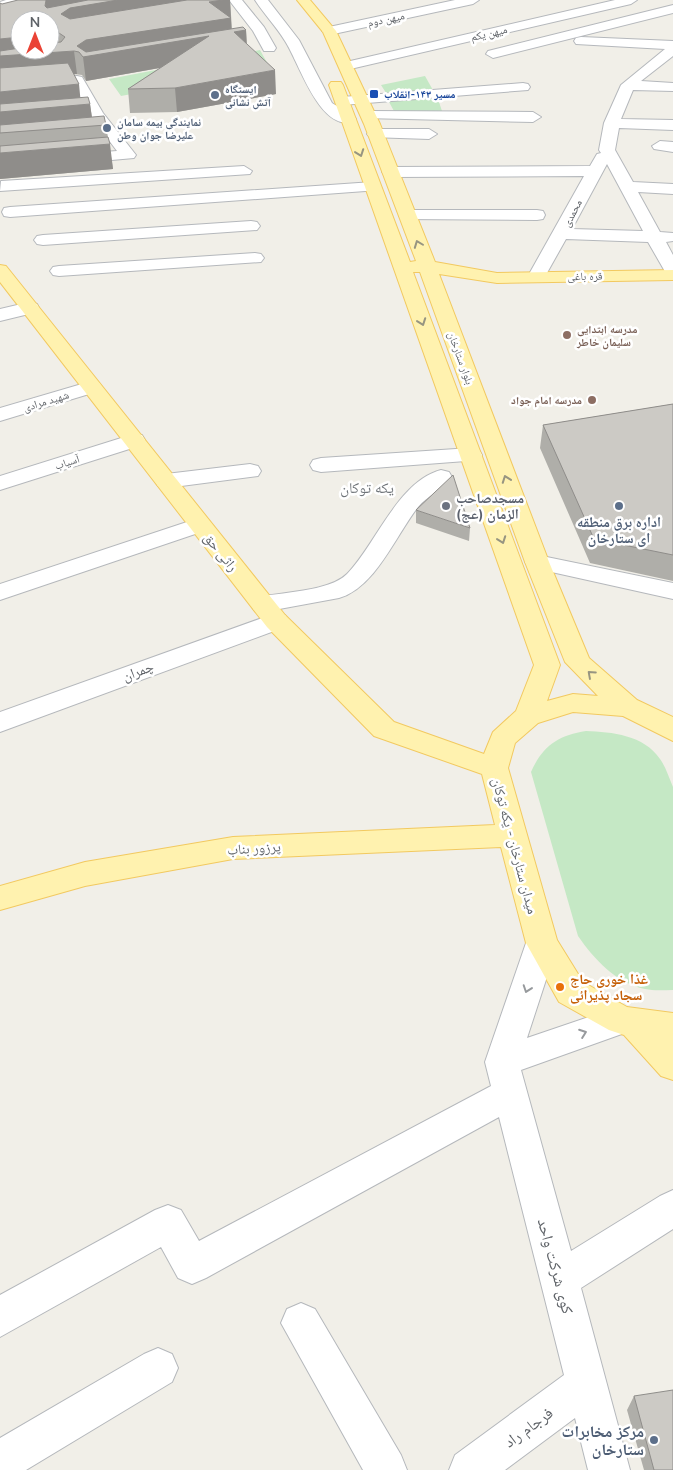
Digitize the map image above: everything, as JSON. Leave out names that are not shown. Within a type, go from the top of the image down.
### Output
[{"type":"main road","name":"بلوار ستارخان","points":[[286,0],[310,29],[354,108],[375,134],[440,299],[537,562],[578,662],[627,707]]},
{"type":"main road","name":"بلوار ستارخان","points":[[304,0],[329,31],[346,66],[373,187],[547,665],[528,716]]},
{"type":"main road","name":"قره باغی","points":[[404,268],[427,266],[497,278]]},
{"type":"main road","name":"راثی حق","points":[[0,270],[166,481],[198,525],[270,612],[384,729],[494,768]]},
{"type":"main road","name":"قره باغی","points":[[414,300],[440,299],[473,284],[497,278],[673,273]]},
{"type":"main road","name":"میدان ستارخان - یکه توکان","points":[[673,731],[665,724],[627,707],[573,703],[528,716],[503,739],[494,768],[542,943],[571,992],[627,1021],[673,1027]]},
{"type":"main road","name":"پرزور بناب","points":[[0,898],[85,874],[233,848],[512,835]]},
{"type":"main road","points":[[627,1021],[673,1065]]},
{"type":"street","points":[[0,7],[17,0]]},
{"type":"street","points":[[235,0],[260,30],[270,48]]},
{"type":"street","points":[[261,0],[292,40],[326,106],[533,117]]},
{"type":"street","name":"میهن دوم","points":[[329,31],[472,0]]},
{"type":"street","name":"میهن یکم","points":[[346,66],[631,0]]},
{"type":"street","points":[[492,54],[673,9]]},
{"type":"street","points":[[570,40],[671,51]]},
{"type":"street","name":"محمدی","points":[[537,276],[607,150],[612,123],[628,85],[671,51]]},
{"type":"street","points":[[0,86],[77,80],[96,114],[128,155],[0,165]]},
{"type":"street","points":[[628,85],[673,87]]},
{"type":"street","points":[[354,108],[523,87]]},
{"type":"street","points":[[66,97],[85,95]]},
{"type":"street","points":[[77,116],[96,114]]},
{"type":"street","points":[[612,123],[673,126]]},
{"type":"street","points":[[93,135],[112,134]]},
{"type":"street","points":[[375,134],[443,134]]},
{"type":"street","points":[[607,150],[673,273]]},
{"type":"street","points":[[1,186],[244,165],[256,266],[144,273],[59,270]]},
{"type":"street","points":[[390,172],[595,171]]},
{"type":"street","points":[[10,212],[373,187]]},
{"type":"street","points":[[627,187],[673,189]]},
{"type":"street","points":[[139,203],[141,234]]},
{"type":"street","points":[[407,216],[537,215]]},
{"type":"street","points":[[43,240],[251,226]]},
{"type":"street","points":[[560,234],[673,237]]},
{"type":"street","points":[[0,315],[30,308]]},
{"type":"street","name":"شهید مرادی","points":[[0,416],[92,387]]},
{"type":"street","name":"آسیاب","points":[[0,483],[134,440]]},
{"type":"street","points":[[321,465],[471,455]]},
{"type":"street","points":[[166,481],[250,471]]},
{"type":"street","name":"چمران","points":[[0,722],[270,612],[340,590],[355,580],[410,501],[441,477]]},
{"type":"street","points":[[0,592],[198,525]]},
{"type":"street","points":[[537,562],[673,591]]},
{"type":"street","points":[[506,1078],[542,943]]},
{"type":"street","points":[[0,1317],[168,1223],[192,1265],[506,1078],[627,1021]]},
{"type":"street","name":"کوی شرکت واحد","points":[[506,1078],[609,1470]]},
{"type":"street","points":[[559,1280],[673,1208]]},
{"type":"street","points":[[301,1323],[386,1470]]},
{"type":"street","points":[[0,1462],[158,1368]]},
{"type":"street","name":"فرجام راد","points":[[470,1470],[586,1384]]},
{"type":"green space","points":[[260,50],[270,68],[121,96],[109,79]]},
{"type":"green space","points":[[425,76],[434,92],[388,96],[381,85]]},
{"type":"green space","points":[[438,99],[443,114],[395,113],[388,100]]},
{"type":"green space","points":[[586,731],[627,736],[645,745],[662,762],[673,787],[673,990],[648,990],[634,986],[615,976],[591,953],[578,936],[531,772],[540,756],[552,744],[559,739]]},
{"type":"building","points":[[18,0],[46,0],[45,6],[47,8],[88,0],[118,0],[70,8],[61,14],[70,19],[187,0],[223,0],[209,2],[231,18],[86,40],[77,46],[86,52],[243,27],[246,30],[234,32],[275,70],[175,88],[128,89],[209,36],[83,57],[79,52],[60,52],[60,42],[65,37],[60,34],[60,10],[10,10],[10,38],[0,39],[0,3]]},
{"type":"building","points":[[10,50],[10,55],[0,56],[0,51]]},
{"type":"building","points":[[68,63],[79,84],[0,92],[0,68]]},
{"type":"building","points":[[88,97],[90,104],[0,112],[0,104]]},
{"type":"building","points":[[104,116],[106,125],[0,133],[0,125]]},
{"type":"building","points":[[108,137],[110,144],[0,153],[0,146]]},
{"type":"building","name":"اداره برق منطقه ای ستارخان","points":[[673,404],[673,555],[594,539],[543,425]]},
{"type":"building","points":[[453,475],[470,528],[416,510]]},
{"type":"building","name":"مرکز مخابرات ستارخان","points":[[673,1390],[673,1470],[654,1470],[634,1396]]},
{"type":"place","name":"مسیر ۱۴۳-انقلاب","points":[[374,94]]},
{"type":"place","name":"ایستگاه آتش نشانی","points":[[215,95]]},
{"type":"place","name":"نمایندگی بیمه سامان علیرضا جوان وطن","points":[[107,128]]},
{"type":"place","name":"مدرسه ابتدایی سلیمان خاطر","points":[[567,335]]},
{"type":"place","name":"مدرسه امام جواد","points":[[592,400]]},
{"type":"place","name":"مسجدصاحب الزمان (عج)","points":[[446,506]]},
{"type":"place","name":"اداره برق منطقه ای ستارخان","points":[[619,506]]},
{"type":"place","name":"غذا خوری حاج سجاد پذیرائی","points":[[560,987]]},
{"type":"place","name":"مرکز مخابرات ستارخان","points":[[654,1440]]},
{"type":"district","name":"یکه توکان","points":[[367,488]]}]
